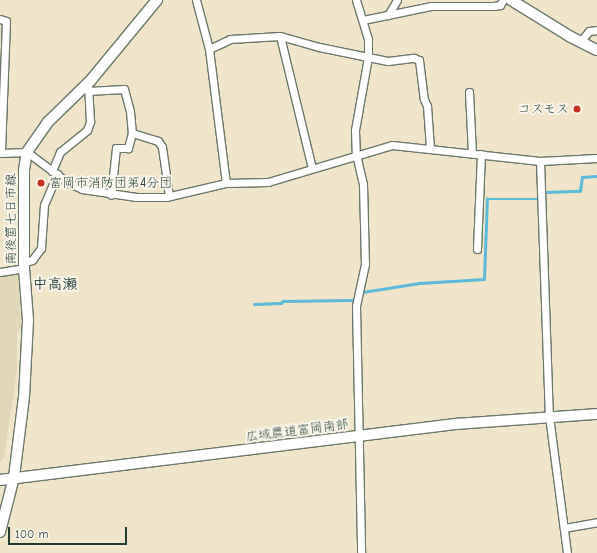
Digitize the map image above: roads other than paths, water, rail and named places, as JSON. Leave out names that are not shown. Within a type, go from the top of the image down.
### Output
[{"type":"street","name":"南後箇七日市線","points":[[0,532],[14,477],[25,378],[28,320],[24,265],[24,170],[27,152],[48,122],[88,87],[149,5],[157,0]]},
{"type":"street","points":[[196,0],[209,49],[226,183]]},
{"type":"street","points":[[356,0],[368,39],[368,57],[355,130],[356,154],[363,184],[365,264],[356,306],[357,437],[361,553]]},
{"type":"street","points":[[388,15],[397,0]]},
{"type":"street","points":[[363,20],[431,6],[494,6],[500,5],[503,0]]},
{"type":"street","points":[[511,0],[580,42],[597,50]]},
{"type":"street","points":[[0,19],[6,21],[0,153],[27,152],[54,173],[82,189],[111,195],[169,196],[226,183],[268,182],[356,154],[392,145],[540,161],[597,158]]},
{"type":"street","points":[[580,42],[589,31],[597,30]]},
{"type":"street","points":[[209,49],[230,39],[280,36],[319,47],[388,61],[414,58],[420,60],[424,99],[428,106],[430,148]]},
{"type":"street","points":[[280,36],[312,168]]},
{"type":"street","points":[[0,272],[24,265],[32,260],[41,248],[44,205],[60,152],[87,130],[90,122],[88,87],[124,89],[130,112],[132,133],[128,148],[116,148],[111,195]]},
{"type":"street","points":[[469,92],[472,153]]},
{"type":"street","points":[[132,133],[158,142],[162,147],[169,196]]},
{"type":"street","points":[[477,249],[481,154]]},
{"type":"street","points":[[540,161],[549,416],[567,553]]},
{"type":"street","name":"広域農道富岡南部","points":[[0,480],[14,477],[357,437],[549,416],[597,414]]},
{"type":"street","points":[[564,528],[597,522]]},
{"type":"waterway","points":[[546,192],[580,191],[582,177],[597,176]]},
{"type":"waterway","points":[[363,292],[420,283],[484,279],[487,199],[539,199]]},
{"type":"waterway","points":[[254,304],[281,303],[283,301],[353,300]]},
{"type":"place","name":"コスモス","points":[[577,109]]},
{"type":"place","name":"富岡市消防団第4分団","points":[[41,183]]},
{"type":"district","name":"中高瀬","points":[[55,285]]}]
